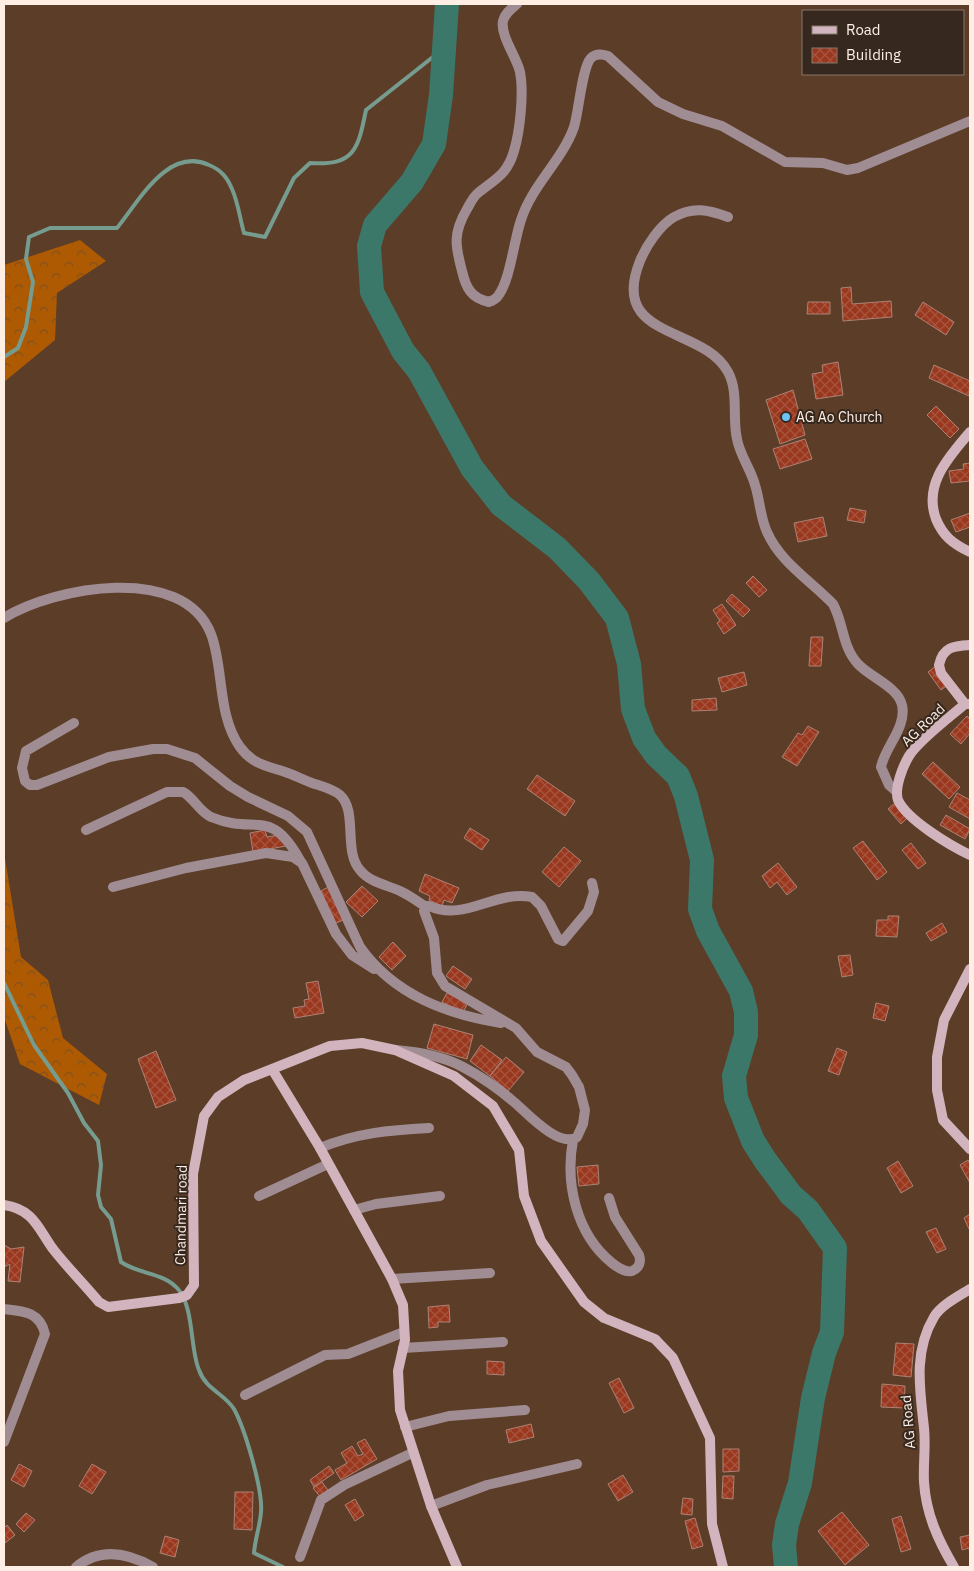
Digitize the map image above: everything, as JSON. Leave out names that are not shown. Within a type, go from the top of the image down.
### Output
[{"type":"main road","points":[[970,432],[949,456],[931,491],[932,508],[941,532],[954,544],[970,552]]},
{"type":"main road","points":[[968,704],[941,673],[939,665],[945,650],[952,646],[970,646]]},
{"type":"main road","name":"AG Road","points":[[897,792],[909,755],[968,704]]},
{"type":"main road","points":[[897,792],[898,800],[909,813],[934,835],[970,855]]},
{"type":"main road","points":[[970,969],[944,1020],[937,1057],[937,1090],[943,1120],[970,1149]]},
{"type":"main road","name":"Chandmari road","points":[[4,1205],[21,1209],[37,1222],[53,1249],[99,1302],[108,1307],[187,1295],[194,1285],[193,1174],[204,1116],[218,1097],[244,1080],[330,1046],[362,1043],[395,1050],[454,1076],[493,1106],[519,1150],[524,1196],[541,1241],[584,1302],[604,1318],[655,1339],[673,1358],[710,1438],[712,1524],[723,1567]]},
{"type":"main road","points":[[272,1069],[320,1148],[392,1278],[403,1305],[403,1348],[398,1371],[400,1410],[412,1454],[430,1506],[457,1567]]},
{"type":"main road","name":"AG Road","points":[[954,1567],[938,1540],[927,1504],[924,1430],[918,1388],[921,1343],[934,1315],[970,1289]]},
{"type":"street","points":[[517,4],[508,11],[503,22],[504,31],[520,72],[519,130],[514,152],[508,166],[499,178],[476,194],[456,233],[456,247],[469,293],[480,300],[489,302],[498,297],[506,279],[524,211],[541,180],[566,144],[573,128],[579,107],[584,67],[592,57],[600,54],[608,56],[658,102],[684,114],[722,126],[785,162],[823,163],[847,170],[858,168],[970,121]]},
{"type":"street","points":[[728,217],[700,209],[683,212],[671,218],[642,256],[633,285],[633,295],[638,308],[647,320],[709,352],[719,359],[729,374],[734,403],[736,439],[755,483],[766,531],[775,547],[833,604],[840,621],[845,645],[851,656],[870,675],[894,692],[902,705],[900,722],[881,767],[889,785],[897,792]]},
{"type":"street","points":[[4,618],[39,601],[114,588],[147,588],[181,599],[198,613],[212,634],[225,708],[239,746],[257,764],[323,786],[340,795],[348,812],[348,826],[354,860],[359,870],[374,880],[411,896],[426,906],[449,912],[512,896],[532,897],[541,906],[558,939],[563,940],[588,911],[594,892],[592,882]]},
{"type":"street","points":[[74,723],[26,751],[22,768],[25,781],[30,785],[38,785],[109,757],[153,748],[167,749],[195,758],[230,786],[254,801],[288,816],[307,832],[360,947],[371,961],[392,980]]},
{"type":"street","points":[[86,830],[167,792],[183,792],[210,816],[270,826],[289,840],[336,934],[352,955],[415,997],[447,1011],[510,1025]]},
{"type":"street","points":[[113,887],[186,868],[266,853],[293,857],[302,863]]},
{"type":"street","points":[[426,906],[424,918],[434,938],[440,980],[454,993],[516,1028],[537,1052],[566,1068],[579,1086],[584,1110],[583,1124],[581,1132],[573,1140],[570,1173],[577,1212],[594,1242],[608,1260],[626,1271],[632,1271],[638,1267],[640,1260],[615,1217],[609,1198]]},
{"type":"street","points":[[395,1050],[431,1056],[464,1067],[513,1101],[541,1126],[558,1136],[573,1140]]},
{"type":"street","points":[[320,1148],[357,1135],[384,1130],[429,1128]]},
{"type":"street","points":[[259,1196],[328,1164]]},
{"type":"street","points":[[354,1210],[376,1204],[440,1196]]},
{"type":"street","points":[[392,1278],[490,1273]]},
{"type":"street","points":[[4,1309],[30,1312],[43,1326],[45,1334],[4,1442]]},
{"type":"street","points":[[245,1395],[325,1355],[348,1354],[404,1332]]},
{"type":"street","points":[[403,1348],[503,1342]]},
{"type":"street","points":[[404,1427],[449,1416],[525,1410]]},
{"type":"street","points":[[300,1557],[321,1500],[344,1484],[412,1454]]},
{"type":"street","points":[[430,1506],[487,1485],[577,1464]]},
{"type":"street","points":[[76,1567],[93,1556],[106,1553],[126,1555],[153,1567]]},
{"type":"green space","points":[[80,240],[106,261],[57,293],[55,340],[4,382],[4,265]]},
{"type":"green space","points":[[4,852],[21,957],[48,980],[63,1038],[107,1074],[99,1105],[20,1064],[4,1017]]},
{"type":"building","points":[[851,287],[852,304],[891,301],[892,317],[843,321],[841,288]]},
{"type":"building","points":[[808,302],[830,302],[830,314],[807,314]]},
{"type":"building","points":[[923,302],[954,322],[946,335],[915,315]]},
{"type":"building","points":[[838,362],[843,395],[816,399],[812,374],[823,372],[822,365]]},
{"type":"building","points":[[934,365],[970,381],[969,396],[929,378]]},
{"type":"building","name":"AG Ao Church","points":[[793,390],[805,435],[780,444],[766,400]]},
{"type":"building","points":[[936,406],[959,429],[950,438],[927,415]]},
{"type":"building","points":[[805,439],[812,459],[780,469],[773,449]]},
{"type":"building","points":[[970,463],[970,481],[951,483],[949,471],[964,469],[963,464]]},
{"type":"building","points":[[850,508],[866,511],[864,523],[847,520]]},
{"type":"building","points":[[970,513],[970,527],[956,532],[951,520]]},
{"type":"building","points":[[823,517],[827,536],[798,542],[794,523]]},
{"type":"building","points":[[753,576],[767,590],[759,597],[746,583]]},
{"type":"building","points":[[732,594],[750,610],[743,617],[726,601]]},
{"type":"building","points":[[722,604],[736,625],[724,634],[717,623],[720,621],[713,610]]},
{"type":"building","points":[[811,637],[823,637],[821,666],[809,666]]},
{"type":"building","points":[[936,666],[949,684],[941,690],[928,672]]},
{"type":"building","points":[[744,672],[747,685],[722,692],[718,678]]},
{"type":"building","points":[[716,698],[717,710],[692,711],[692,700]]},
{"type":"building","points":[[967,716],[970,719],[970,733],[961,744],[950,734]]},
{"type":"building","points":[[808,726],[819,732],[797,766],[782,757],[798,733],[802,735]]},
{"type":"building","points":[[933,762],[960,787],[949,799],[922,774]]},
{"type":"building","points":[[537,775],[575,801],[565,816],[527,789]]},
{"type":"building","points":[[957,793],[970,800],[970,819],[949,807]]},
{"type":"building","points":[[896,802],[909,816],[901,824],[888,809]]},
{"type":"building","points":[[946,815],[970,829],[965,839],[940,825]]},
{"type":"building","points":[[470,828],[489,840],[482,850],[464,838]]},
{"type":"building","points":[[265,830],[267,837],[284,834],[286,846],[253,852],[250,833]]},
{"type":"building","points":[[863,841],[887,872],[877,880],[853,848]]},
{"type":"building","points":[[911,843],[926,863],[918,869],[902,850]]},
{"type":"building","points":[[564,847],[581,861],[559,887],[542,872]]},
{"type":"building","points":[[778,863],[797,887],[787,895],[777,882],[770,888],[762,876]]},
{"type":"building","points":[[425,874],[459,888],[452,903],[444,900],[442,906],[429,900],[430,896],[419,891]]},
{"type":"building","points":[[330,886],[346,919],[336,923],[321,891]]},
{"type":"building","points":[[362,886],[378,901],[362,917],[346,902]]},
{"type":"building","points":[[888,916],[899,916],[897,937],[876,936],[877,920],[888,920]]},
{"type":"building","points":[[942,923],[947,932],[931,941],[926,933]]},
{"type":"building","points":[[393,942],[406,956],[392,970],[379,957]]},
{"type":"building","points":[[850,955],[853,975],[842,977],[838,956]]},
{"type":"building","points":[[453,966],[472,979],[465,989],[446,976]]},
{"type":"building","points":[[318,981],[324,1013],[295,1018],[293,1008],[305,1006],[304,1000],[309,999],[306,983]]},
{"type":"building","points":[[447,993],[468,1003],[463,1012],[442,1002]]},
{"type":"building","points":[[876,1003],[889,1006],[885,1021],[873,1018]]},
{"type":"building","points":[[434,1024],[473,1035],[467,1059],[427,1048]]},
{"type":"building","points":[[481,1045],[502,1060],[490,1076],[470,1061]]},
{"type":"building","points":[[837,1048],[847,1052],[839,1075],[828,1071]]},
{"type":"building","points":[[156,1051],[176,1100],[156,1108],[138,1059]]},
{"type":"building","points":[[506,1057],[524,1072],[508,1091],[490,1076]]},
{"type":"building","points":[[968,1160],[970,1164],[970,1183],[960,1165]]},
{"type":"building","points":[[898,1161],[913,1186],[901,1193],[887,1168]]},
{"type":"building","points":[[598,1165],[599,1184],[579,1186],[577,1167]]},
{"type":"building","points":[[970,1214],[970,1229],[969,1229],[964,1218]]},
{"type":"building","points":[[936,1228],[946,1249],[937,1253],[926,1232]]},
{"type":"building","points":[[4,1245],[11,1249],[24,1247],[20,1282],[8,1281],[10,1264],[4,1267]]},
{"type":"building","points":[[449,1305],[450,1322],[438,1322],[438,1327],[429,1328],[428,1307]]},
{"type":"building","points":[[896,1343],[914,1344],[911,1377],[893,1375]]},
{"type":"building","points":[[487,1361],[504,1362],[504,1375],[487,1374]]},
{"type":"building","points":[[619,1378],[634,1408],[624,1413],[609,1383]]},
{"type":"building","points":[[882,1384],[905,1386],[904,1408],[881,1407]]},
{"type":"building","points":[[531,1424],[534,1437],[509,1443],[506,1430]]},
{"type":"building","points":[[365,1439],[377,1459],[341,1480],[335,1470],[347,1463],[341,1453],[352,1446],[358,1456],[363,1454],[357,1443]]},
{"type":"building","points":[[723,1449],[739,1449],[739,1471],[723,1472]]},
{"type":"building","points":[[19,1464],[32,1471],[24,1487],[11,1480]]},
{"type":"building","points":[[92,1464],[106,1472],[92,1494],[79,1486]]},
{"type":"building","points":[[329,1466],[334,1473],[314,1487],[310,1480]]},
{"type":"building","points":[[623,1475],[633,1492],[618,1501],[608,1484]]},
{"type":"building","points":[[723,1476],[734,1476],[733,1499],[722,1498]]},
{"type":"building","points":[[322,1482],[330,1493],[322,1499],[313,1488]]},
{"type":"building","points":[[235,1492],[253,1492],[252,1530],[234,1529]]},
{"type":"building","points":[[683,1498],[693,1499],[692,1515],[681,1514]]},
{"type":"building","points":[[355,1499],[364,1515],[355,1521],[345,1505]]},
{"type":"building","points":[[842,1512],[869,1545],[845,1565],[818,1531]]},
{"type":"building","points":[[26,1513],[35,1520],[24,1532],[16,1524]]},
{"type":"building","points":[[901,1516],[911,1549],[901,1552],[892,1519]]},
{"type":"building","points":[[695,1518],[703,1546],[692,1549],[685,1521]]},
{"type":"building","points":[[7,1525],[15,1535],[5,1543],[4,1528]]},
{"type":"building","points":[[970,1535],[970,1555],[969,1548],[962,1550],[960,1537]]},
{"type":"building","points":[[165,1536],[179,1540],[175,1557],[160,1553]]},
{"type":"waterway","points":[[447,4],[441,95],[434,144],[412,182],[375,225],[369,246],[372,292],[403,351],[419,371],[472,468],[501,505],[557,548],[589,581],[617,618],[629,664],[633,709],[644,738],[656,755],[678,776],[686,796],[702,860],[700,909],[708,931],[741,991],[746,1012],[746,1035],[734,1076],[736,1098],[753,1141],[765,1160],[791,1195],[808,1210],[835,1248],[832,1332],[824,1353],[813,1398],[800,1483],[787,1524],[784,1545],[786,1567]]},
{"type":"waterway","points":[[4,357],[18,348],[26,327],[33,282],[26,259],[29,237],[50,228],[117,228],[156,179],[168,169],[180,163],[194,161],[209,165],[226,177],[236,199],[244,233],[265,237],[294,178],[310,163],[336,162],[352,153],[360,136],[366,110],[443,49]]},
{"type":"waterway","points":[[4,983],[34,1045],[68,1093],[84,1123],[98,1141],[101,1165],[98,1195],[101,1207],[111,1219],[121,1262],[165,1279],[172,1283],[183,1297],[187,1306],[199,1370],[206,1382],[234,1409],[252,1460],[261,1502],[254,1553],[283,1567]]},
{"type":"place","name":"AG Ao Church","points":[[786,417]]}]
